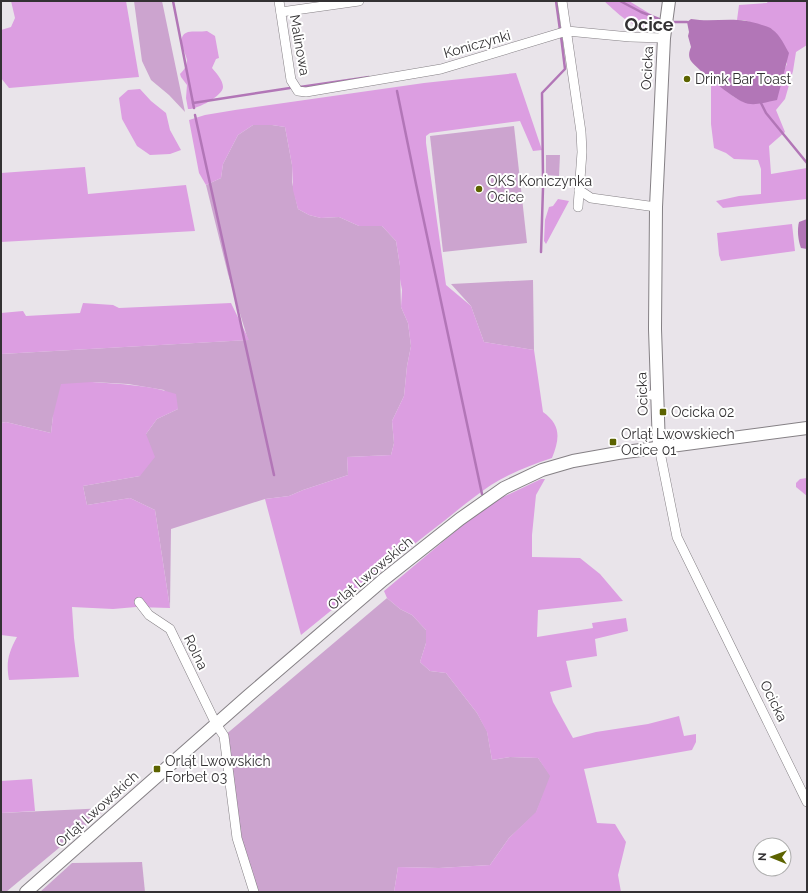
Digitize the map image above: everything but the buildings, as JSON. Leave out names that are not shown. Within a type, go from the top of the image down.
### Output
[{"type":"street","name":"Malinowa","points":[[279,1],[291,80],[298,91]]},
{"type":"street","points":[[281,12],[359,1]]},
{"type":"street","points":[[562,1],[582,152],[578,207]]},
{"type":"street","name":"Ocicka","points":[[669,1],[664,38],[654,276],[660,447],[678,537],[807,802]]},
{"type":"street","name":"Koniczynki","points":[[298,91],[306,92],[441,69],[567,31],[630,37],[664,38]]},
{"type":"street","points":[[579,190],[591,198],[656,207]]},
{"type":"street","points":[[644,395],[657,395]]},
{"type":"street","name":"Orląt Lwowskich","points":[[26,892],[216,724],[406,562],[460,519],[504,488],[542,470],[573,461],[660,447],[807,428]]},
{"type":"street","name":"Rolna","points":[[139,602],[149,615],[170,629],[216,724],[224,736],[237,838],[254,892]]},
{"type":"shaded area","points":[[11,1],[126,1],[139,77],[9,88],[1,78],[1,30],[11,27],[15,18]]},
{"type":"shaded area","points":[[134,1],[162,1],[185,112],[169,95],[151,80],[142,61]]},
{"type":"shaded area","points":[[604,1],[629,1],[652,15],[656,25],[643,27],[633,24],[622,17]]},
{"type":"shaded area","points":[[768,1],[807,1],[807,45],[796,52],[793,71],[785,99],[776,110],[785,132],[769,146],[771,174],[807,168],[807,199],[723,208],[716,201],[739,196],[761,194],[761,169],[758,160],[734,159],[726,153],[714,148],[711,124],[711,79],[734,97],[746,102],[754,103],[763,103],[783,80],[783,72],[787,64],[773,30],[744,20],[737,20],[739,5],[767,3]]},
{"type":"shaded area","points":[[691,19],[743,20],[768,27],[776,32],[789,53],[777,100],[755,104],[743,102],[724,90],[695,65],[689,56],[691,47],[688,36],[689,32],[687,22]]},
{"type":"shaded area","points":[[207,31],[215,36],[219,58],[216,59],[212,68],[221,79],[223,87],[219,94],[208,102],[192,109],[188,109],[186,98],[187,85],[180,74],[185,68],[187,60],[182,45],[182,37],[188,32]]},
{"type":"shaded area","points":[[516,73],[542,150],[533,151],[520,121],[430,133],[426,136],[426,143],[446,285],[471,306],[484,342],[534,350],[543,412],[553,422],[557,432],[556,444],[552,458],[528,466],[483,490],[301,635],[265,499],[289,496],[348,475],[347,457],[391,455],[394,443],[392,421],[404,396],[411,346],[408,323],[401,307],[402,290],[396,241],[382,226],[359,226],[339,217],[321,218],[309,215],[298,209],[293,190],[292,165],[285,127],[253,125],[238,135],[223,164],[221,178],[206,185],[199,173],[189,120],[205,115],[235,110],[424,83]]},
{"type":"shaded area","points":[[140,89],[151,101],[166,113],[170,130],[181,150],[170,154],[150,155],[137,146],[122,119],[119,98],[128,90]]},
{"type":"shaded area","points":[[253,125],[285,127],[292,165],[292,182],[298,209],[309,215],[321,218],[339,217],[359,226],[382,226],[396,241],[400,266],[401,307],[408,323],[411,346],[404,396],[392,421],[394,443],[391,455],[347,457],[348,475],[289,496],[265,499],[171,529],[170,608],[155,510],[130,498],[87,505],[83,486],[140,476],[146,434],[157,419],[178,409],[164,390],[128,384],[93,382],[53,416],[51,433],[6,422],[1,423],[1,354],[248,340],[228,274],[206,185],[221,178],[223,164],[238,135]]},
{"type":"shaded area","name":"OKS Koniczynka Ocice","points":[[514,126],[527,243],[443,252],[430,136]]},
{"type":"shaded area","points":[[546,155],[560,155],[559,176],[546,175]]},
{"type":"shaded area","points":[[85,167],[88,194],[186,185],[195,231],[1,242],[1,173]]},
{"type":"shaded area","points":[[558,199],[569,201],[546,244],[544,241],[545,220],[549,207],[553,206]]},
{"type":"shaded area","points":[[807,219],[807,249],[801,248],[798,232],[799,222]]},
{"type":"shaded area","points":[[792,224],[795,251],[721,261],[717,233]]},
{"type":"shaded area","points":[[533,280],[534,350],[484,342],[471,306],[451,284]]},
{"type":"shaded area","points":[[83,303],[113,305],[119,308],[231,303],[249,340],[1,354],[1,313],[23,311],[26,316],[80,313]]},
{"type":"shaded area","points":[[92,382],[145,387],[176,394],[178,409],[157,419],[146,434],[155,457],[140,476],[83,486],[87,505],[130,498],[155,510],[170,608],[136,607],[113,609],[72,607],[79,677],[9,680],[8,658],[17,637],[1,635],[1,423],[6,422],[51,433],[53,416],[61,384]]},
{"type":"shaded area","points":[[807,478],[807,496],[796,487],[796,483],[800,479]]},
{"type":"shaded area","points":[[541,479],[545,479],[536,495],[532,535],[532,557],[580,558],[600,574],[623,601],[538,610],[537,637],[593,628],[592,623],[626,618],[628,631],[595,639],[597,656],[566,661],[572,687],[550,692],[553,702],[573,738],[596,732],[648,724],[679,716],[684,736],[696,734],[696,742],[692,750],[584,769],[597,823],[615,824],[626,842],[618,875],[621,892],[394,892],[398,867],[439,868],[490,865],[509,838],[536,812],[550,776],[538,758],[510,757],[492,760],[487,732],[477,713],[446,673],[430,671],[420,662],[426,643],[426,630],[412,615],[400,609],[387,598],[384,591],[476,514],[503,497]]},
{"type":"shaded area","points":[[387,598],[400,609],[412,615],[426,630],[426,643],[420,662],[430,671],[446,673],[477,713],[487,731],[492,760],[510,757],[538,758],[551,776],[536,813],[509,838],[490,865],[439,868],[398,867],[394,892],[254,892],[237,838],[224,736]]},
{"type":"shaded area","points":[[32,779],[35,811],[1,813],[1,781]]},
{"type":"shaded area","points":[[107,808],[6,892],[1,892],[1,813]]},
{"type":"shaded area","points":[[142,862],[145,892],[40,892],[72,863]]},
{"type":"waterway","points":[[173,1],[194,108]]},
{"type":"waterway","points":[[556,1],[560,30]]},
{"type":"waterway","points":[[620,1],[659,19]]},
{"type":"waterway","points":[[674,22],[687,22]]},
{"type":"waterway","points":[[543,179],[542,93],[565,69],[561,36]]},
{"type":"waterway","points":[[300,87],[369,77]]},
{"type":"waterway","points":[[193,103],[290,88]]},
{"type":"waterway","points":[[397,91],[482,494]]},
{"type":"waterway","points":[[761,103],[766,113],[807,163]]},
{"type":"waterway","points":[[195,115],[274,475]]},
{"type":"waterway","points":[[541,252],[543,188]]},
{"type":"place","name":"Drink Bar Toast","points":[[687,79]]},
{"type":"place","name":"OKS Koniczynka Ocice","points":[[479,189]]},
{"type":"place","name":"Ocicka 02","points":[[663,412]]},
{"type":"place","name":"Orląt Lwowskiech Ocice 01","points":[[613,442]]},
{"type":"place","name":"Orląt Lwowskich Forbet 03","points":[[157,769]]},
{"type":"district","name":"Ocice","points":[[649,24]]}]
